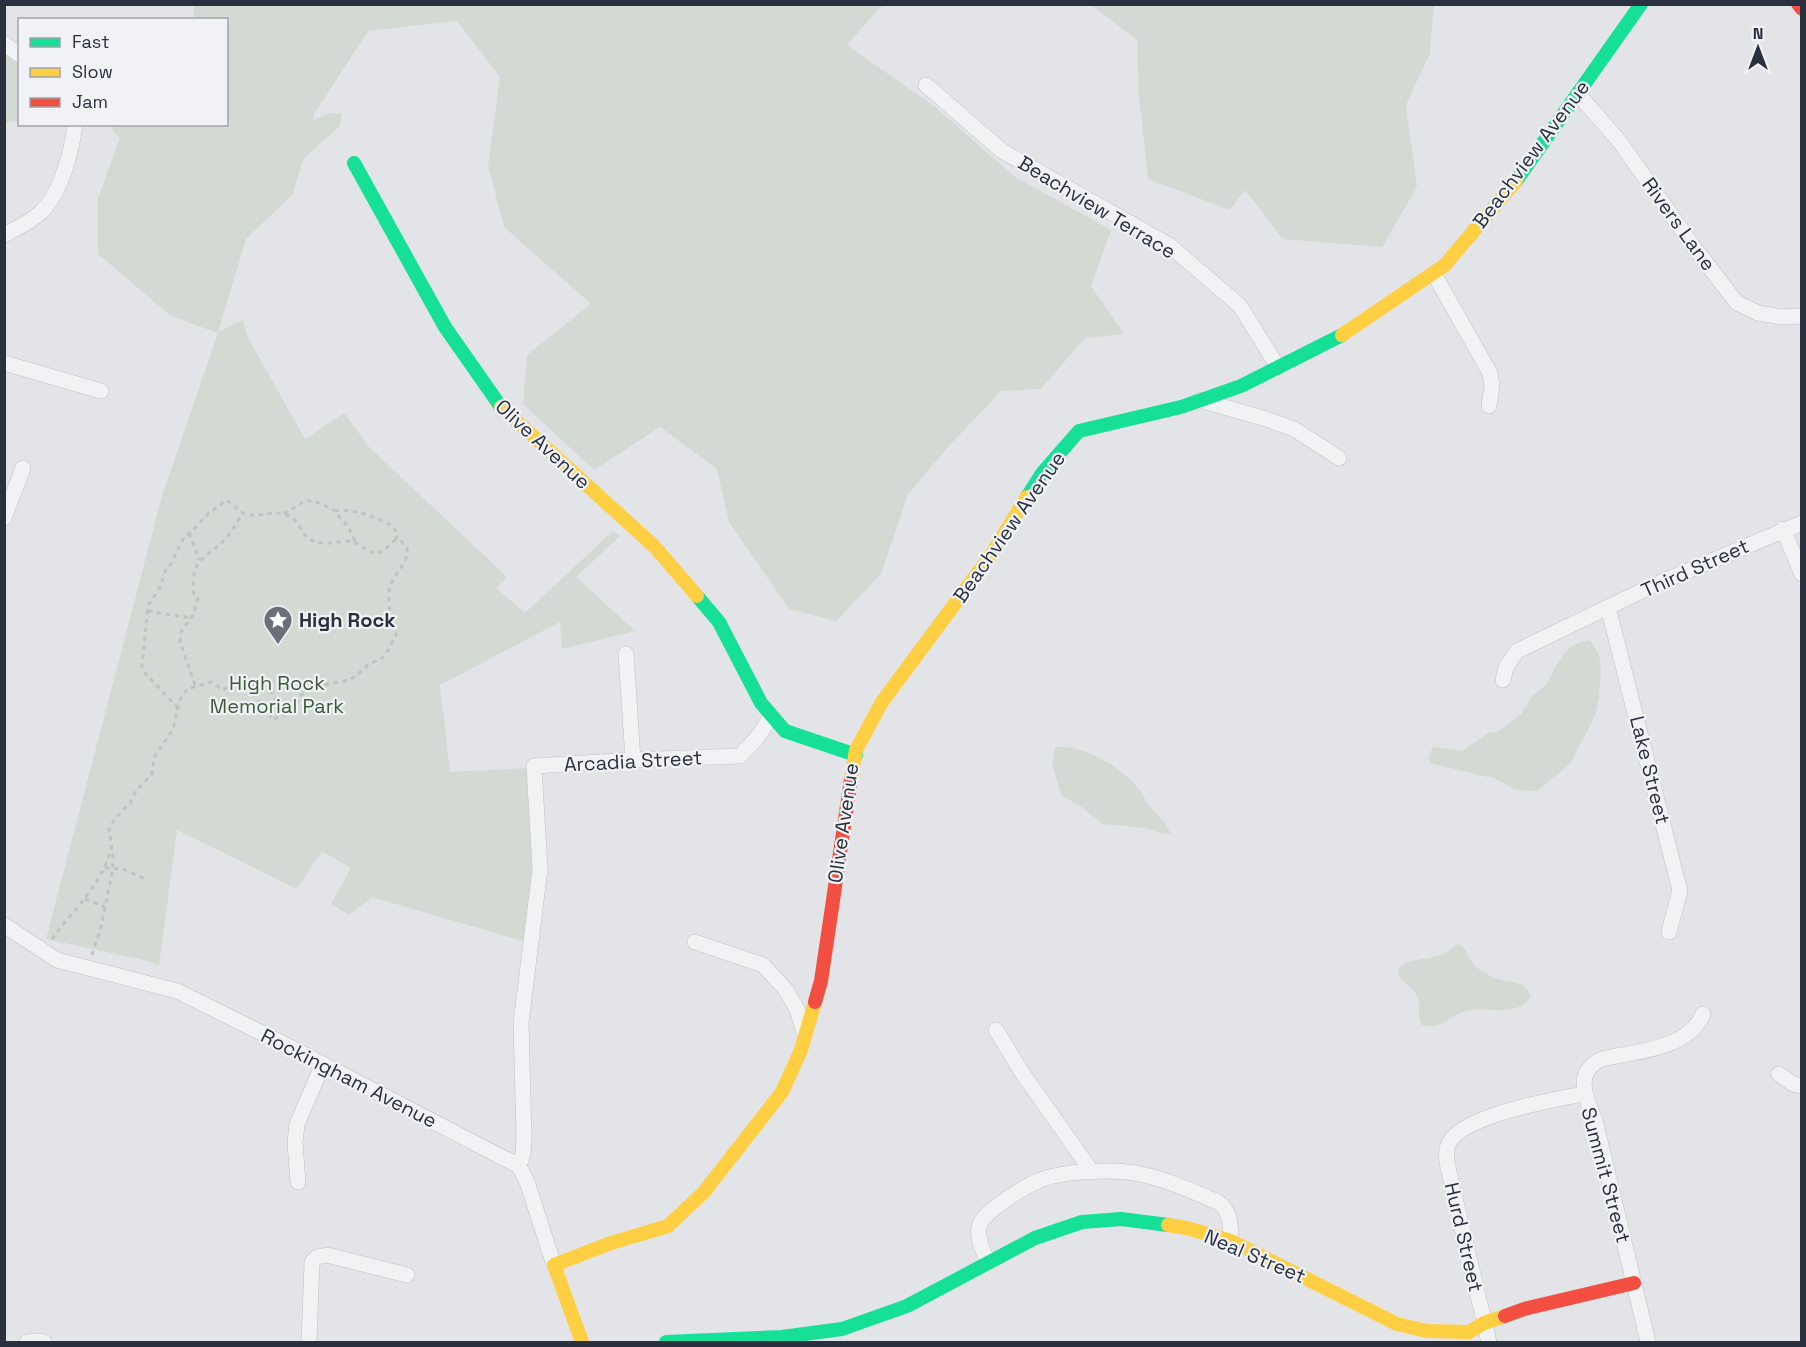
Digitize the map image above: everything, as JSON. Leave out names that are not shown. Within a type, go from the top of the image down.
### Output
[{"type":"street","name":"Beachview Avenue","points":[[856,754],[882,702],[991,555],[1043,472],[1078,431],[1181,407],[1241,386],[1348,332],[1434,274],[1516,182],[1641,4]]},
{"type":"street","points":[[1798,4],[1802,9]]},
{"type":"street","points":[[4,44],[18,54]]},
{"type":"street","name":"Beachview Terrace","points":[[926,85],[1002,151],[1169,245],[1240,306],[1278,367]]},
{"type":"street","name":"Rivers Lane","points":[[1578,94],[1620,141],[1693,246],[1737,303],[1758,313],[1782,317],[1802,316]]},
{"type":"street","points":[[4,235],[34,218],[54,196],[72,146],[75,126]]},
{"type":"street","name":"Olive Avenue","points":[[354,163],[445,327],[496,403],[655,547],[719,622],[761,703],[785,731],[856,754],[821,981],[805,1036],[782,1092],[704,1192],[668,1226],[611,1243],[554,1265]]},
{"type":"street","points":[[1434,274],[1490,374],[1492,386],[1489,406]]},
{"type":"street","points":[[4,363],[101,391]]},
{"type":"street","points":[[1200,400],[1294,429],[1339,458]]},
{"type":"street","points":[[4,518],[23,468]]},
{"type":"street","name":"Third Street","points":[[1503,680],[1506,667],[1517,651],[1608,607],[1783,529],[1802,523]]},
{"type":"street","points":[[1783,529],[1802,574]]},
{"type":"street","name":"Lake Street","points":[[1608,607],[1680,891],[1669,932]]},
{"type":"street","points":[[626,654],[633,760]]},
{"type":"street","name":"Arcadia Street","points":[[519,1166],[523,1154],[524,1137],[521,1023],[540,869],[534,766],[740,756],[757,738],[772,715]]},
{"type":"street","name":"Rockingham Avenue","points":[[4,926],[57,960],[177,991],[519,1166]]},
{"type":"street","points":[[695,942],[763,965],[792,999],[805,1036]]},
{"type":"street","name":"Summit Street","points":[[1648,1342],[1595,1120],[1583,1094],[1587,1070],[1592,1064],[1602,1059],[1664,1045],[1687,1036],[1698,1024],[1703,1014]]},
{"type":"street","points":[[996,1030],[1027,1080],[1092,1172]]},
{"type":"street","points":[[298,1182],[295,1143],[297,1124],[323,1064]]},
{"type":"street","points":[[1779,1074],[1793,1084],[1802,1086]]},
{"type":"street","name":"Hurd Street","points":[[1489,1342],[1447,1156],[1448,1146],[1455,1133],[1487,1118],[1583,1094]]},
{"type":"street","points":[[519,1166],[527,1182],[582,1342]]},
{"type":"street","points":[[988,1262],[979,1238],[979,1225],[987,1214],[1020,1190],[1041,1179],[1092,1172],[1135,1173],[1158,1178],[1218,1202],[1230,1215],[1231,1241]]},
{"type":"street","name":"Neal Street","points":[[666,1342],[782,1338],[842,1329],[907,1306],[1035,1238],[1082,1222],[1121,1219],[1187,1228],[1231,1241],[1397,1324],[1427,1331],[1469,1332],[1484,1323],[1524,1309],[1634,1283]]},
{"type":"street","points":[[309,1342],[312,1262],[317,1257],[327,1255],[407,1275]]},
{"type":"street","points":[[27,1342],[44,1342]]},
{"type":"path","points":[[178,708],[142,667],[148,606],[160,587],[166,569],[171,564],[184,537],[226,500],[244,513],[261,516],[284,514],[306,501],[320,503],[335,511],[348,526],[355,542],[366,551],[377,554],[383,552],[395,540],[397,532],[394,527],[379,518],[345,509],[335,511]]},
{"type":"path","points":[[195,685],[180,642],[181,632],[191,618],[198,598],[194,594],[194,571],[199,560],[208,555],[227,537],[244,513]]},
{"type":"path","points":[[284,514],[298,522],[313,541],[355,542]]},
{"type":"path","points":[[189,533],[199,560]]},
{"type":"path","points":[[296,710],[296,703],[303,694],[324,684],[350,679],[382,658],[394,640],[396,634],[390,616],[389,601],[393,579],[403,568],[407,553],[407,548],[402,542],[395,540]]},
{"type":"path","points":[[148,611],[191,618]]},
{"type":"path","points":[[87,968],[101,927],[112,869],[113,858],[109,835],[111,824],[152,774],[153,758],[173,729],[182,695],[195,685],[211,682],[223,690],[234,682],[240,682],[270,690],[279,704],[296,710]]},
{"type":"path","points":[[240,682],[248,686],[262,706],[267,708],[272,720],[296,710]]},
{"type":"path","points":[[42,950],[90,894],[105,868],[111,846]]},
{"type":"path","points":[[105,868],[123,869],[145,879]]},
{"type":"path","points":[[85,899],[105,907]]},
{"type":"green space","name":"High Rock Memorial Park","points":[[194,5],[886,5],[879,8],[847,45],[935,107],[1015,177],[1111,230],[1091,286],[1124,334],[1085,338],[1041,389],[1001,391],[908,494],[881,574],[836,621],[789,609],[729,522],[717,469],[660,427],[594,470],[523,404],[527,355],[591,304],[504,227],[488,165],[500,77],[457,21],[368,31],[314,114],[313,121],[329,113],[342,114],[340,126],[303,159],[293,194],[246,239],[218,332],[243,320],[247,336],[305,439],[344,413],[370,448],[507,577],[496,588],[525,613],[613,531],[620,536],[576,577],[635,631],[562,649],[560,622],[440,685],[450,772],[528,768],[533,873],[526,942],[372,897],[349,915],[331,904],[351,868],[322,851],[297,889],[177,830],[159,966],[148,961],[46,939],[162,496],[218,333],[171,316],[98,254],[98,198],[120,138],[113,131],[112,126],[228,126],[228,18],[194,18]]},
{"type":"green space","points":[[1091,5],[1434,5],[1430,53],[1406,105],[1417,187],[1382,247],[1283,239],[1245,190],[1230,210],[1148,179],[1139,96],[1137,40]]},
{"type":"green space","points":[[4,54],[18,63],[18,121],[5,123]]},
{"type":"green space","points":[[1590,640],[1599,655],[1601,670],[1595,716],[1570,764],[1537,791],[1515,790],[1496,779],[1430,763],[1428,757],[1433,747],[1462,751],[1490,732],[1496,733],[1521,714],[1533,695],[1547,684],[1558,662],[1570,647]]},
{"type":"green space","points":[[1055,747],[1078,749],[1089,753],[1121,772],[1138,788],[1149,806],[1165,823],[1170,834],[1146,828],[1103,824],[1079,805],[1062,796],[1052,765]]},
{"type":"green space","points":[[1458,944],[1464,948],[1480,970],[1496,978],[1524,986],[1531,996],[1519,1007],[1503,1010],[1470,1010],[1457,1014],[1436,1026],[1422,1025],[1419,1001],[1413,990],[1398,974],[1399,967],[1407,962],[1443,955]]},
{"type":"traffic: fast","points":[[1516,181],[1641,4]]},
{"type":"traffic: fast","points":[[354,163],[445,327],[501,407]]},
{"type":"traffic: fast","points":[[1027,497],[1043,472],[1079,431],[1181,407],[1241,386],[1342,335]]},
{"type":"traffic: fast","points":[[697,596],[719,622],[761,703],[785,731],[856,755]]},
{"type":"traffic: fast","points":[[666,1342],[782,1337],[842,1329],[907,1306],[1035,1238],[1082,1222],[1121,1219],[1168,1225]]},
{"type":"traffic: slow","points":[[1342,335],[1445,265],[1516,181]]},
{"type":"traffic: slow","points":[[501,407],[655,547],[697,596]]},
{"type":"traffic: slow","points":[[851,779],[856,750],[882,702],[991,555],[1027,497]]},
{"type":"traffic: slow","points":[[582,1342],[554,1265],[611,1243],[668,1226],[704,1192],[782,1092],[801,1050],[815,1002]]},
{"type":"traffic: slow","points":[[1168,1225],[1231,1241],[1397,1324],[1427,1331],[1469,1332],[1484,1323],[1505,1316]]},
{"type":"traffic: jam","points":[[1798,4],[1802,9]]},
{"type":"traffic: jam","points":[[815,1002],[821,981],[851,779]]},
{"type":"traffic: jam","points":[[1505,1316],[1524,1309],[1634,1283]]},
{"type":"place","name":"High Rock","points":[[278,646]]}]
